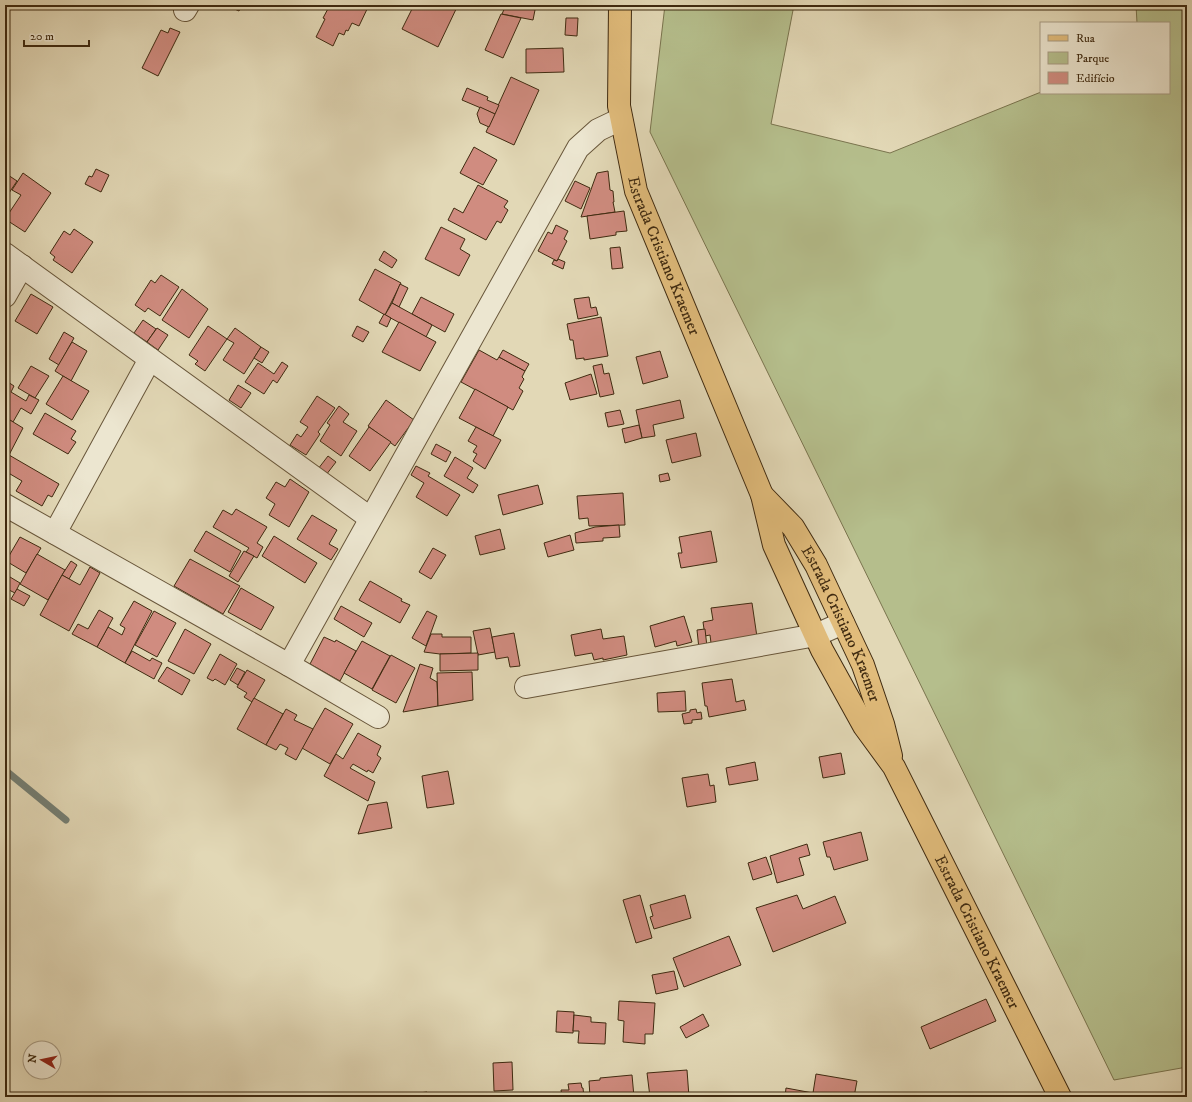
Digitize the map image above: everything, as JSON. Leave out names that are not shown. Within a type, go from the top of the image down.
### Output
[{"type":"main road","name":"Estrada Cristiano Kraemer","points":[[620,5],[618,106],[636,191],[762,495],[774,545],[816,635],[864,726],[894,767],[1060,1097]]},
{"type":"main road","name":"Estrada Cristiano Kraemer","points":[[762,495],[793,527],[816,565],[865,672],[883,724],[894,767]]},
{"type":"street","points":[[289,665],[578,148],[598,130],[621,119]]},
{"type":"street","points":[[5,296],[13,260],[370,518]]},
{"type":"street","points":[[55,533],[150,359]]},
{"type":"street","points":[[5,505],[289,665],[378,717]]},
{"type":"street","points":[[526,687],[816,635],[843,624]]},
{"type":"green space","points":[[665,5],[794,5],[771,124],[890,153],[1040,92],[1040,94],[1170,94],[1170,22],[1137,22],[1136,5],[1187,5],[1187,1067],[1114,1080],[650,132]]},
{"type":"building","points":[[242,5],[239,11],[228,6]]},
{"type":"building","points":[[330,5],[369,5],[359,26],[352,23],[344,35],[339,33],[333,46],[316,37],[325,19],[323,18]]},
{"type":"building","points":[[414,5],[458,5],[438,47],[402,29]]},
{"type":"building","points":[[506,5],[536,5],[533,20],[502,14]]},
{"type":"building","points":[[501,14],[521,18],[503,58],[485,50]]},
{"type":"building","points":[[566,18],[578,18],[577,36],[565,35]]},
{"type":"building","points":[[170,28],[180,32],[158,76],[142,68],[161,30],[168,33]]},
{"type":"building","points":[[563,48],[564,72],[526,73],[526,49]]},
{"type":"building","points":[[511,77],[539,90],[514,145],[486,132]]},
{"type":"building","points":[[467,88],[488,97],[487,100],[499,105],[495,114],[462,100]]},
{"type":"building","points":[[480,107],[495,114],[489,127],[480,123],[477,114]]},
{"type":"building","points":[[474,147],[497,160],[483,185],[460,173]]},
{"type":"building","points":[[96,169],[109,175],[101,192],[85,184],[89,176],[92,177]]},
{"type":"building","points":[[608,171],[610,190],[613,191],[615,212],[581,217],[597,173]]},
{"type":"building","points":[[5,173],[17,181],[5,199]]},
{"type":"building","points":[[23,173],[51,193],[25,232],[5,219],[21,195],[12,190]]},
{"type":"building","points":[[575,181],[590,188],[581,209],[565,201]]},
{"type":"building","points":[[478,185],[508,201],[504,207],[508,210],[501,223],[497,221],[486,240],[448,220],[454,208],[463,213]]},
{"type":"building","points":[[624,211],[627,231],[616,232],[616,235],[590,239],[587,216]]},
{"type":"building","points":[[556,225],[568,231],[564,239],[567,241],[557,261],[538,251],[548,232],[552,234]]},
{"type":"building","points":[[441,227],[465,239],[460,249],[470,255],[459,276],[425,259]]},
{"type":"building","points":[[74,229],[93,242],[72,273],[53,260],[55,257],[50,253],[64,231],[70,235]]},
{"type":"building","points":[[620,247],[623,268],[612,269],[610,248]]},
{"type":"building","points":[[384,251],[397,260],[392,268],[379,260]]},
{"type":"building","points":[[558,259],[565,262],[563,269],[552,264],[554,260],[557,261]]},
{"type":"building","points":[[375,269],[401,283],[385,315],[359,300]]},
{"type":"building","points":[[161,275],[179,287],[160,316],[148,308],[145,312],[135,305],[151,280],[155,283]]},
{"type":"building","points":[[400,284],[408,288],[399,307],[392,303]]},
{"type":"building","points":[[182,289],[208,309],[189,338],[162,320]]},
{"type":"building","points":[[31,294],[53,307],[37,334],[15,321]]},
{"type":"building","points":[[421,297],[454,314],[445,332],[412,314]]},
{"type":"building","points":[[589,297],[591,308],[596,307],[598,315],[578,319],[574,299]]},
{"type":"building","points":[[392,303],[432,325],[426,337],[385,315]]},
{"type":"building","points":[[384,314],[391,318],[387,327],[379,323]]},
{"type":"building","points":[[601,317],[608,356],[584,360],[584,358],[576,359],[573,340],[570,340],[567,324]]},
{"type":"building","points":[[143,320],[156,329],[147,342],[134,333]]},
{"type":"building","points":[[399,322],[436,342],[420,371],[382,352]]},
{"type":"building","points":[[208,326],[227,339],[205,371],[195,364],[198,361],[189,355]]},
{"type":"building","points":[[357,326],[369,332],[363,342],[352,336]]},
{"type":"building","points":[[157,328],[168,335],[158,350],[147,342]]},
{"type":"building","points":[[235,328],[261,347],[244,374],[223,360],[234,343],[227,339]]},
{"type":"building","points":[[64,332],[74,338],[59,365],[49,359]]},
{"type":"building","points":[[72,342],[87,351],[71,381],[55,371]]},
{"type":"building","points":[[261,347],[269,352],[262,363],[254,358]]},
{"type":"building","points":[[479,350],[497,360],[499,357],[525,371],[522,377],[524,379],[519,388],[523,391],[513,410],[461,382]]},
{"type":"building","points":[[503,350],[529,364],[525,371],[499,357]]},
{"type":"building","points":[[660,351],[668,377],[643,384],[636,357]]},
{"type":"building","points":[[282,362],[288,366],[277,383],[273,380],[264,394],[245,382],[258,363],[274,374]]},
{"type":"building","points":[[602,364],[604,374],[609,373],[614,394],[600,397],[593,366]]},
{"type":"building","points":[[31,366],[49,376],[35,398],[18,388]]},
{"type":"building","points":[[591,374],[597,394],[570,400],[565,383]]},
{"type":"building","points":[[63,376],[89,391],[72,420],[46,404]]},
{"type":"building","points":[[5,380],[14,386],[11,392],[26,401],[29,395],[39,400],[31,414],[21,408],[13,422],[5,417]]},
{"type":"building","points":[[238,385],[251,393],[241,408],[229,400]]},
{"type":"building","points":[[475,389],[508,407],[493,436],[459,418]]},
{"type":"building","points":[[317,396],[335,408],[318,432],[320,434],[306,455],[290,445],[297,434],[301,437],[308,427],[300,422]]},
{"type":"building","points":[[386,400],[414,420],[395,446],[368,426]]},
{"type":"building","points":[[680,400],[684,418],[653,425],[655,436],[642,438],[636,410]]},
{"type":"building","points":[[339,406],[349,414],[343,422],[357,431],[341,456],[320,441],[330,425],[327,423]]},
{"type":"building","points":[[620,410],[624,424],[608,427],[605,413]]},
{"type":"building","points":[[45,413],[76,431],[71,439],[76,442],[68,454],[33,434]]},
{"type":"building","points":[[5,417],[23,428],[9,455],[5,453]]},
{"type":"building","points":[[639,425],[642,438],[625,443],[622,429]]},
{"type":"building","points":[[369,427],[391,442],[370,471],[349,456]]},
{"type":"building","points":[[476,427],[501,440],[485,469],[473,461],[477,454],[473,452],[477,446],[468,441]]},
{"type":"building","points":[[696,433],[701,456],[672,463],[666,440]]},
{"type":"building","points":[[436,444],[451,452],[446,462],[431,454]]},
{"type":"building","points":[[9,455],[59,484],[52,497],[48,495],[42,506],[16,491],[22,481],[5,471],[5,462]]},
{"type":"building","points":[[328,456],[336,462],[326,475],[318,469]]},
{"type":"building","points":[[455,457],[473,468],[467,478],[478,485],[473,493],[444,476]]},
{"type":"building","points":[[416,466],[430,473],[428,476],[460,495],[447,516],[416,497],[424,483],[411,475]]},
{"type":"building","points":[[668,473],[670,480],[660,482],[659,475]]},
{"type":"building","points":[[290,479],[309,492],[289,527],[269,515],[275,504],[266,498],[276,482],[285,487]]},
{"type":"building","points":[[538,485],[543,504],[503,515],[498,495]]},
{"type":"building","points":[[623,493],[625,525],[589,526],[588,518],[579,519],[577,496]]},
{"type":"building","points":[[236,509],[267,527],[257,543],[263,547],[257,558],[246,552],[249,548],[213,527],[223,510],[232,515]]},
{"type":"building","points":[[312,515],[337,530],[329,544],[338,549],[331,560],[297,539]]},
{"type":"building","points":[[619,525],[620,537],[603,538],[603,541],[576,543],[575,533],[595,527]]},
{"type":"building","points":[[500,529],[505,549],[480,555],[475,536]]},
{"type":"building","points":[[206,531],[241,551],[230,572],[194,551]]},
{"type":"building","points":[[711,531],[717,562],[681,568],[678,553],[682,553],[679,537]]},
{"type":"building","points":[[570,535],[574,550],[548,557],[544,543]]},
{"type":"building","points":[[274,536],[317,563],[305,583],[262,556]]},
{"type":"building","points":[[20,537],[41,548],[26,573],[6,561]]},
{"type":"building","points":[[433,548],[446,555],[431,579],[419,572]]},
{"type":"building","points":[[244,551],[254,556],[238,582],[229,576]]},
{"type":"building","points":[[37,554],[65,570],[48,600],[20,584]]},
{"type":"building","points":[[190,559],[240,586],[223,614],[174,586]]},
{"type":"building","points":[[71,561],[77,565],[69,579],[62,575]]},
{"type":"building","points":[[90,567],[100,573],[69,631],[40,615],[62,575],[80,585]]},
{"type":"building","points":[[5,574],[20,583],[15,593],[5,588]]},
{"type":"building","points":[[370,581],[402,599],[401,601],[410,605],[400,623],[359,600]]},
{"type":"building","points":[[241,588],[274,607],[261,630],[228,612]]},
{"type":"building","points":[[17,589],[30,596],[24,606],[11,599]]},
{"type":"building","points":[[134,601],[152,611],[125,663],[97,647],[108,627],[122,635],[125,628],[120,625]]},
{"type":"building","points":[[752,603],[757,637],[711,643],[710,635],[705,636],[703,622],[713,620],[711,608]]},
{"type":"building","points":[[341,606],[372,623],[364,637],[334,619]]},
{"type":"building","points":[[99,610],[113,618],[97,647],[72,634],[78,624],[88,629]]},
{"type":"building","points":[[154,611],[176,623],[157,657],[135,645]]},
{"type":"building","points":[[427,611],[437,616],[426,646],[412,638]]},
{"type":"building","points":[[684,616],[692,642],[677,646],[676,641],[655,647],[650,626]]},
{"type":"building","points":[[490,628],[495,652],[478,655],[473,631]]},
{"type":"building","points":[[185,629],[211,644],[194,674],[168,661]]},
{"type":"building","points":[[601,629],[603,639],[624,636],[627,655],[603,660],[603,658],[594,660],[592,653],[575,656],[571,635]]},
{"type":"building","points":[[705,629],[707,647],[699,649],[697,630]]},
{"type":"building","points":[[514,633],[520,666],[510,667],[508,657],[496,659],[492,637]]},
{"type":"building","points":[[431,634],[442,634],[442,637],[471,637],[471,653],[440,654],[424,652]]},
{"type":"building","points":[[324,637],[335,642],[336,640],[356,651],[340,681],[310,664]]},
{"type":"building","points":[[362,641],[390,656],[372,689],[344,673]]},
{"type":"building","points":[[132,651],[150,661],[152,658],[162,663],[154,679],[125,663]]},
{"type":"building","points":[[478,653],[478,670],[440,671],[440,654]]},
{"type":"building","points":[[220,654],[237,664],[225,685],[215,679],[213,681],[207,678]]},
{"type":"building","points":[[391,655],[415,668],[396,703],[372,690]]},
{"type":"building","points":[[420,664],[433,668],[430,678],[437,682],[438,706],[403,712]]},
{"type":"building","points":[[167,667],[190,680],[182,695],[158,681]]},
{"type":"building","points":[[237,668],[245,672],[238,685],[230,680]]},
{"type":"building","points":[[247,670],[265,680],[252,702],[244,697],[247,693],[237,687]]},
{"type":"building","points":[[472,672],[473,700],[438,706],[437,673]]},
{"type":"building","points":[[732,679],[736,702],[744,700],[746,710],[709,717],[707,706],[705,706],[702,683]]},
{"type":"building","points":[[685,691],[686,711],[658,712],[657,693]]},
{"type":"building","points":[[254,698],[283,714],[266,745],[237,729]]},
{"type":"building","points":[[325,708],[353,724],[330,764],[302,748]]},
{"type":"building","points":[[286,709],[297,715],[294,720],[313,729],[296,760],[285,754],[288,748],[280,744],[276,750],[266,745]]},
{"type":"building","points":[[696,709],[697,713],[701,712],[702,719],[692,720],[692,723],[684,724],[682,714]]},
{"type":"building","points":[[358,733],[381,746],[377,755],[381,758],[373,773],[368,770],[367,772],[353,764],[350,768],[375,782],[368,801],[324,776],[336,754],[343,759]]},
{"type":"building","points":[[841,753],[845,774],[823,778],[819,757]]},
{"type":"building","points":[[755,762],[758,780],[729,785],[726,768]]},
{"type":"building","points":[[448,771],[454,804],[427,808],[422,776]]},
{"type":"building","points":[[708,774],[710,786],[714,785],[716,802],[687,807],[682,778]]},
{"type":"building","points":[[387,802],[392,828],[358,834],[368,805]]},
{"type":"building","points":[[861,832],[868,860],[834,870],[830,857],[827,857],[823,842]]},
{"type":"building","points":[[807,844],[810,855],[799,858],[804,875],[777,883],[770,856]]},
{"type":"building","points":[[766,857],[772,874],[753,880],[748,863]]},
{"type":"building","points":[[640,895],[652,938],[636,943],[623,900]]},
{"type":"building","points":[[685,895],[691,918],[654,929],[650,917],[653,916],[650,905]]},
{"type":"building","points":[[797,895],[803,909],[835,896],[846,923],[773,952],[756,908]]},
{"type":"building","points":[[729,936],[741,965],[684,987],[673,958]]},
{"type":"building","points":[[674,971],[678,989],[656,994],[652,975]]},
{"type":"building","points":[[986,999],[996,1021],[930,1049],[921,1027]]},
{"type":"building","points":[[619,1001],[655,1003],[653,1034],[645,1034],[645,1044],[623,1042],[624,1021],[618,1020]]},
{"type":"building","points":[[557,1011],[574,1012],[573,1033],[556,1032]]},
{"type":"building","points":[[703,1014],[709,1026],[686,1038],[680,1027]]},
{"type":"building","points":[[574,1015],[591,1017],[591,1022],[606,1023],[605,1044],[578,1043],[579,1031],[573,1031]]},
{"type":"building","points":[[512,1062],[513,1090],[494,1091],[493,1063]]},
{"type":"building","points":[[687,1070],[689,1097],[650,1097],[647,1073]]},
{"type":"building","points":[[816,1074],[857,1081],[854,1097],[785,1097],[786,1088],[813,1093]]},
{"type":"building","points":[[632,1075],[634,1097],[590,1097],[589,1081],[600,1080],[600,1078]]},
{"type":"building","points":[[581,1083],[584,1097],[562,1097],[561,1090],[569,1090],[568,1084]]},
{"type":"building","points":[[427,1092],[428,1097],[402,1097],[402,1095]]},
{"type":"building","points":[[477,1093],[478,1097],[434,1097]]},
{"type":"waterway","points":[[5,770],[66,820]]}]
